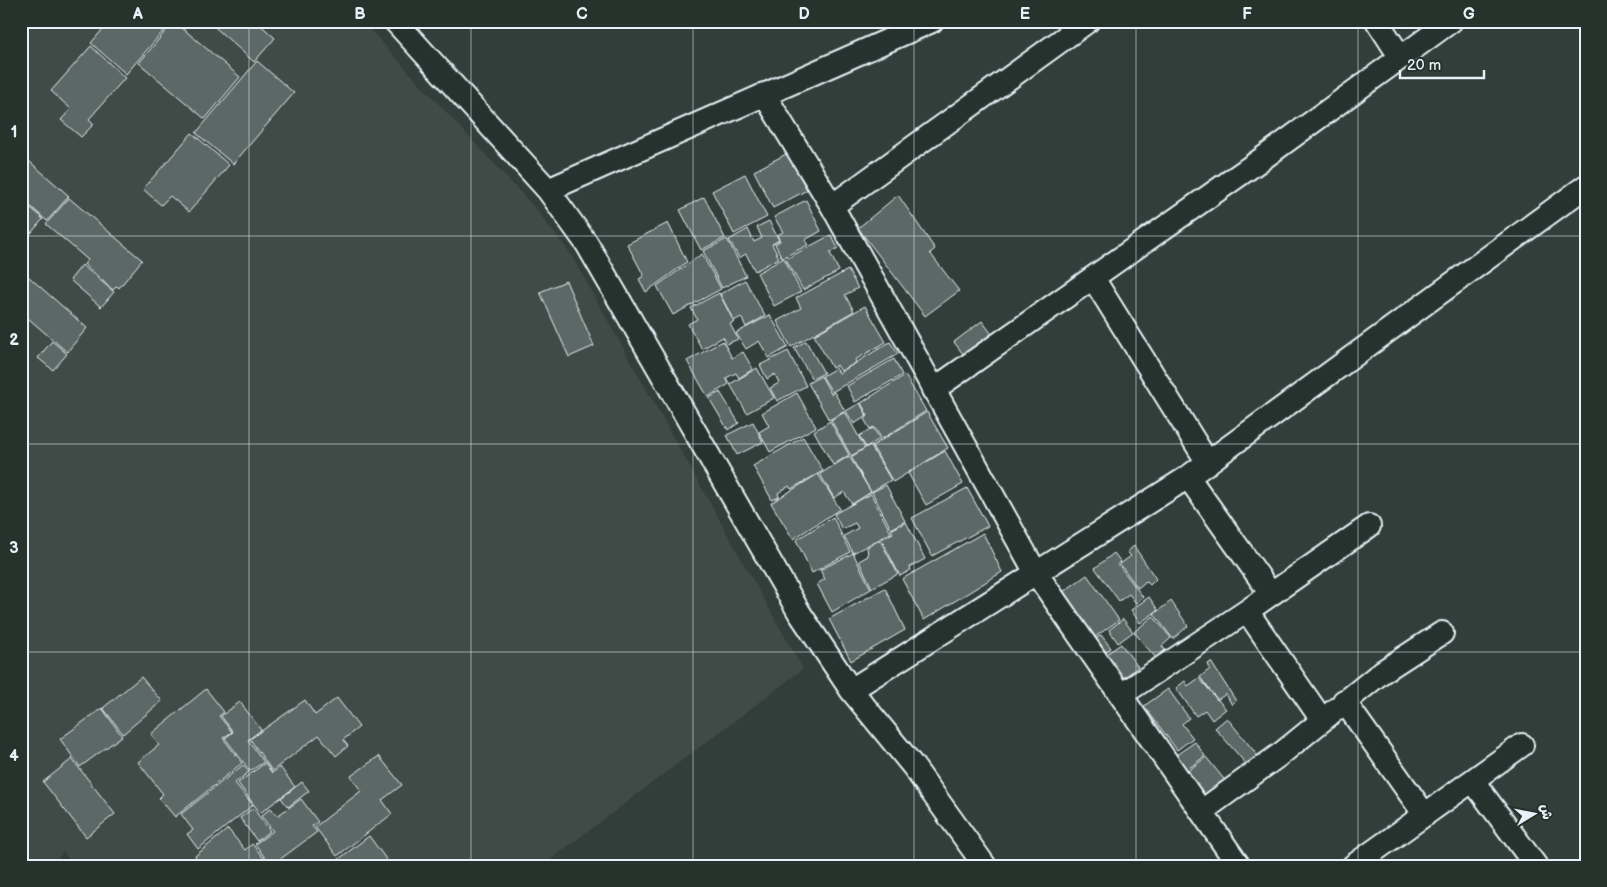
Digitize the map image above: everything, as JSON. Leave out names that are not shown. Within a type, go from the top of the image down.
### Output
[{"type":"street","points":[[395,21],[548,190],[586,244],[799,612],[851,690],[912,766],[985,866]]},
{"type":"street","points":[[548,190],[932,21]]},
{"type":"street","points":[[832,206],[1088,21]]},
{"type":"street","points":[[1377,21],[1400,58]]},
{"type":"street","points":[[933,390],[1093,278],[1451,21]]},
{"type":"street","points":[[764,94],[832,206],[1036,573],[1239,866]]},
{"type":"street","points":[[851,690],[1188,477],[1586,186]]},
{"type":"street","points":[[1093,278],[1208,463]]},
{"type":"street","points":[[1188,477],[1271,594]]},
{"type":"street","points":[[1121,695],[1247,611],[1369,526]]},
{"type":"street","points":[[1247,611],[1322,720]]},
{"type":"street","points":[[1202,811],[1282,753],[1382,672],[1442,633]]},
{"type":"street","points":[[1344,701],[1425,815]]},
{"type":"street","points":[[1365,862],[1425,815],[1522,745]]},
{"type":"street","points":[[1473,781],[1536,866]]},
{"type":"shaded area","points":[[21,21],[362,21],[534,207],[570,253],[803,669],[542,866],[74,866],[63,852],[52,866],[21,866]]},
{"type":"building","points":[[110,21],[172,21],[126,74],[91,43]]},
{"type":"building","points":[[174,21],[240,77],[205,119],[139,63]]},
{"type":"building","points":[[208,21],[256,21],[275,38],[254,62]]},
{"type":"building","points":[[91,46],[125,78],[89,119],[94,124],[81,137],[61,120],[71,109],[51,91]]},
{"type":"building","points":[[257,61],[294,93],[233,164],[196,133]]},
{"type":"building","points":[[192,133],[229,165],[189,212],[170,196],[161,205],[143,189]]},
{"type":"building","points":[[788,153],[807,190],[773,208],[754,171]]},
{"type":"building","points":[[21,154],[69,196],[47,221],[21,198]]},
{"type":"building","points":[[745,174],[767,217],[734,234],[712,191]]},
{"type":"building","points":[[898,195],[935,249],[930,253],[959,291],[925,316],[858,228]]},
{"type":"building","points":[[704,197],[725,238],[701,250],[680,210]]},
{"type":"building","points":[[69,198],[142,260],[119,288],[117,286],[113,290],[84,264],[88,260],[46,224]]},
{"type":"building","points":[[806,200],[821,231],[805,240],[808,245],[782,258],[775,244],[780,241],[777,235],[783,232],[774,217]]},
{"type":"building","points":[[27,204],[43,219],[21,245],[21,211]]},
{"type":"building","points":[[769,221],[779,240],[772,244],[779,258],[755,271],[746,254],[739,258],[729,240],[748,229],[754,242],[762,238],[757,227]]},
{"type":"building","points":[[668,223],[687,262],[646,292],[639,279],[644,276],[627,244]]},
{"type":"building","points":[[831,235],[838,248],[830,253],[839,271],[803,290],[786,259]]},
{"type":"building","points":[[727,239],[746,276],[722,288],[703,251]]},
{"type":"building","points":[[702,254],[721,289],[673,315],[657,286]]},
{"type":"building","points":[[784,258],[801,292],[774,306],[757,273]]},
{"type":"building","points":[[82,265],[114,292],[101,307],[70,280]]},
{"type":"building","points":[[21,270],[87,328],[67,352],[21,312]]},
{"type":"building","points":[[848,270],[858,288],[845,295],[854,311],[791,347],[777,321],[801,308],[796,298]]},
{"type":"building","points":[[745,280],[765,316],[746,327],[741,317],[734,321],[720,294]]},
{"type":"building","points":[[566,281],[594,346],[569,357],[540,292]]},
{"type":"building","points":[[719,293],[734,322],[730,324],[738,339],[727,344],[723,337],[702,349],[688,324],[697,319],[691,308]]},
{"type":"building","points":[[865,306],[886,342],[855,360],[856,363],[841,371],[837,365],[832,368],[814,335]]},
{"type":"building","points":[[770,315],[788,347],[769,358],[759,341],[746,349],[736,333]]},
{"type":"building","points":[[982,321],[994,337],[966,358],[954,342]]},
{"type":"building","points":[[52,341],[67,354],[53,370],[38,358]]},
{"type":"building","points":[[723,341],[732,358],[743,352],[753,369],[739,378],[736,373],[726,378],[729,384],[708,397],[687,361]]},
{"type":"building","points":[[806,341],[824,373],[812,379],[794,348]]},
{"type":"building","points":[[890,342],[898,354],[832,392],[822,376],[836,368],[839,373]]},
{"type":"building","points":[[788,351],[806,386],[777,401],[770,388],[779,383],[775,374],[767,379],[760,365]]},
{"type":"building","points":[[894,359],[902,375],[855,402],[847,386]]},
{"type":"building","points":[[757,368],[774,398],[747,413],[730,384]]},
{"type":"building","points":[[905,375],[926,411],[882,439],[874,427],[870,429],[864,419],[868,416],[861,403]]},
{"type":"building","points":[[821,376],[831,394],[834,392],[845,411],[829,420],[808,383]]},
{"type":"building","points":[[720,392],[739,423],[728,430],[709,398]]},
{"type":"building","points":[[797,393],[816,427],[770,452],[759,432],[769,426],[762,413]]},
{"type":"building","points":[[860,403],[867,416],[854,424],[846,411]]},
{"type":"building","points":[[845,412],[865,448],[851,456],[831,420]]},
{"type":"building","points":[[927,412],[948,448],[893,482],[872,446]]},
{"type":"building","points":[[830,421],[849,455],[833,465],[814,431]]},
{"type":"building","points":[[753,422],[763,442],[737,455],[727,435]]},
{"type":"building","points":[[873,428],[880,439],[866,447],[859,436]]},
{"type":"building","points":[[803,437],[823,471],[791,489],[789,486],[778,493],[779,497],[772,500],[753,466]]},
{"type":"building","points":[[870,445],[891,480],[871,492],[851,457]]},
{"type":"building","points":[[945,451],[963,484],[926,505],[908,473]]},
{"type":"building","points":[[849,456],[871,492],[852,504],[844,492],[834,498],[820,474]]},
{"type":"building","points":[[818,474],[840,509],[793,539],[771,503]]},
{"type":"building","points":[[886,485],[905,521],[891,529],[872,492]]},
{"type":"building","points":[[967,488],[988,526],[932,556],[912,518]]},
{"type":"building","points":[[871,494],[891,533],[853,553],[844,536],[858,528],[855,523],[842,529],[834,514]]},
{"type":"building","points":[[833,517],[850,552],[812,573],[796,540]]},
{"type":"building","points":[[906,522],[925,559],[910,567],[911,570],[900,576],[881,539],[893,533],[891,530]]},
{"type":"building","points":[[983,533],[1002,572],[924,620],[902,579]]},
{"type":"building","points":[[880,540],[898,574],[872,588],[859,561],[868,556],[867,547]]},
{"type":"building","points":[[1134,546],[1156,579],[1150,585],[1146,581],[1138,588],[1120,564],[1131,556],[1127,552]]},
{"type":"building","points":[[853,553],[871,589],[832,612],[817,584],[825,579],[820,570]]},
{"type":"building","points":[[1114,553],[1121,562],[1118,564],[1143,597],[1136,603],[1129,594],[1119,601],[1095,568]]},
{"type":"building","points":[[1087,575],[1119,620],[1092,639],[1060,594]]},
{"type":"building","points":[[885,588],[905,630],[851,661],[829,619]]},
{"type":"building","points":[[1149,597],[1158,610],[1140,623],[1131,610]]},
{"type":"building","points":[[1171,601],[1188,626],[1173,639],[1154,614]]},
{"type":"building","points":[[1153,616],[1171,638],[1162,646],[1165,650],[1156,658],[1134,632]]},
{"type":"building","points":[[1123,619],[1133,632],[1118,643],[1109,630]]},
{"type":"building","points":[[1101,635],[1111,648],[1101,655],[1091,642]]},
{"type":"building","points":[[1121,644],[1138,667],[1122,679],[1105,655]]},
{"type":"building","points":[[1211,662],[1236,701],[1232,705],[1226,694],[1217,700],[1200,677],[1210,669],[1208,664]]},
{"type":"building","points":[[141,677],[162,701],[123,734],[103,708]]},
{"type":"building","points":[[1199,678],[1226,709],[1212,720],[1205,710],[1196,716],[1176,688],[1185,681],[1188,686]]},
{"type":"building","points":[[206,689],[224,712],[219,716],[232,732],[223,738],[242,763],[175,817],[159,798],[163,794],[138,762],[159,745],[151,734]]},
{"type":"building","points":[[1168,689],[1189,718],[1182,724],[1193,738],[1177,750],[1144,706]]},
{"type":"building","points":[[337,698],[359,727],[343,740],[348,746],[336,756],[319,735],[272,771],[250,739],[305,700],[315,715]]},
{"type":"building","points":[[240,702],[261,730],[248,740],[264,762],[250,771],[225,738],[233,732],[221,716]]},
{"type":"building","points":[[102,708],[122,736],[80,767],[60,739]]},
{"type":"building","points":[[1227,718],[1258,756],[1247,765],[1215,728]]},
{"type":"building","points":[[1195,742],[1205,756],[1180,775],[1169,760]]},
{"type":"building","points":[[379,756],[402,785],[382,800],[392,814],[337,856],[315,827],[361,791],[351,776]]},
{"type":"building","points":[[1206,757],[1227,783],[1205,801],[1184,774]]},
{"type":"building","points":[[72,759],[115,814],[86,837],[43,782]]},
{"type":"building","points":[[265,763],[272,773],[280,767],[295,787],[260,813],[238,783]]},
{"type":"building","points":[[243,765],[249,772],[235,783],[253,805],[198,849],[187,834],[193,830],[181,814]]},
{"type":"building","points":[[302,782],[309,791],[288,807],[281,798]]},
{"type":"building","points":[[301,799],[318,822],[312,826],[317,832],[271,866],[255,844],[273,831],[261,816],[271,808],[277,816]]},
{"type":"building","points":[[253,808],[270,831],[257,841],[240,818]]},
{"type":"building","points":[[228,829],[245,850],[252,844],[270,866],[202,866],[195,856]]},
{"type":"building","points":[[369,836],[391,866],[345,866],[339,859]]}]
